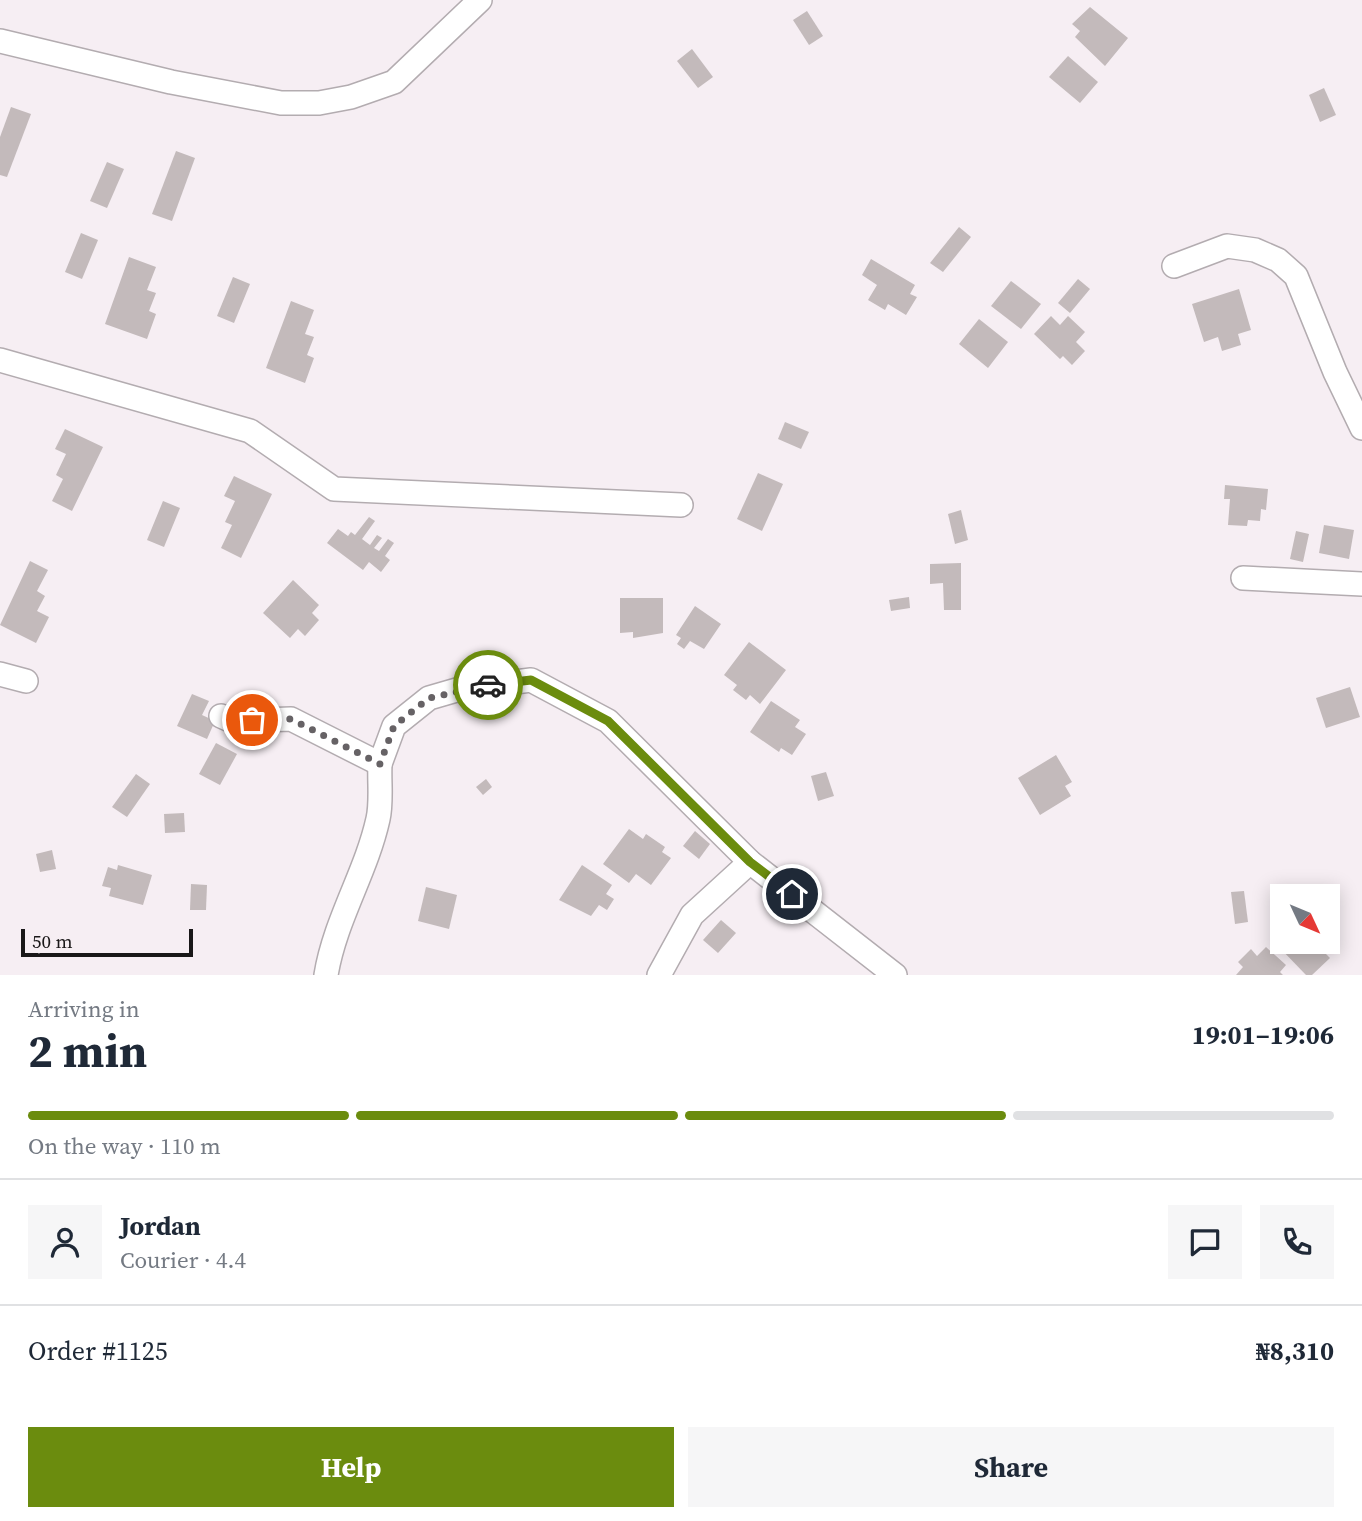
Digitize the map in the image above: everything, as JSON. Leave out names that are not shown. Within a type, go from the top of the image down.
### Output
[{"type":"street","points":[[0,41],[170,82],[281,103],[319,103],[351,97],[394,82],[480,0]]},
{"type":"street","points":[[1174,266],[1227,246],[1255,250],[1287,268],[1296,276],[1330,362],[1362,428]]},
{"type":"street","points":[[0,360],[250,431],[334,489],[681,505]]},
{"type":"street","points":[[1243,578],[1362,584]]},
{"type":"street","points":[[0,674],[26,681]]},
{"type":"street","points":[[326,975],[332,943],[357,881],[378,817],[380,764],[394,726],[429,698],[460,689],[531,680],[608,721],[750,862],[895,975]]},
{"type":"street","points":[[220,716],[232,721],[291,719],[380,764]]},
{"type":"street","points":[[659,975],[692,915],[750,862]]},
{"type":"building","points":[[1090,7],[1128,38],[1105,66],[1075,37],[1080,31],[1072,24]]},
{"type":"building","points":[[807,11],[823,36],[809,45],[793,20]]},
{"type":"building","points":[[692,49],[713,77],[698,88],[677,61]]},
{"type":"building","points":[[1068,56],[1098,82],[1080,103],[1049,77]]},
{"type":"building","points":[[1324,88],[1336,115],[1320,122],[1309,95]]},
{"type":"building","points":[[11,107],[31,114],[7,177],[0,175],[0,137]]},
{"type":"building","points":[[176,151],[195,158],[172,221],[152,214]]},
{"type":"building","points":[[107,162],[124,169],[107,208],[90,201]]},
{"type":"building","points":[[959,227],[971,237],[943,272],[930,263]]},
{"type":"building","points":[[81,233],[98,240],[82,279],[65,272]]},
{"type":"building","points":[[129,257],[156,267],[147,290],[156,293],[149,311],[156,314],[147,339],[105,324]]},
{"type":"building","points":[[871,259],[915,285],[910,294],[917,297],[906,315],[888,304],[885,310],[868,300],[877,285],[862,275]]},
{"type":"building","points":[[233,277],[250,284],[234,323],[217,316]]},
{"type":"building","points":[[1078,279],[1090,289],[1070,313],[1058,303]]},
{"type":"building","points":[[1011,281],[1041,304],[1021,329],[991,306]]},
{"type":"building","points":[[1239,289],[1251,330],[1238,334],[1241,345],[1222,351],[1218,337],[1204,342],[1192,304]]},
{"type":"building","points":[[291,301],[314,310],[305,334],[314,337],[307,355],[314,358],[305,383],[266,368]]},
{"type":"building","points":[[1051,316],[1060,325],[1068,316],[1085,332],[1076,342],[1085,351],[1072,365],[1063,356],[1060,359],[1034,334]]},
{"type":"building","points":[[979,319],[1008,342],[988,368],[959,344]]},
{"type":"building","points":[[785,422],[809,432],[801,449],[778,439]]},
{"type":"building","points":[[65,429],[103,447],[72,511],[52,501],[63,479],[56,475],[66,454],[55,449]]},
{"type":"building","points":[[758,473],[783,484],[762,531],[737,519]]},
{"type":"building","points":[[234,476],[272,494],[241,558],[221,548],[232,525],[225,522],[235,501],[224,496]]},
{"type":"building","points":[[1225,485],[1268,489],[1266,510],[1261,509],[1260,521],[1248,520],[1247,526],[1228,525],[1230,499],[1224,499]]},
{"type":"building","points":[[163,501],[180,508],[164,547],[147,540]]},
{"type":"building","points":[[961,510],[968,540],[955,544],[948,514]]},
{"type":"building","points":[[369,517],[375,521],[362,539],[370,545],[377,535],[382,538],[374,548],[379,551],[388,539],[394,543],[385,556],[390,560],[381,572],[369,562],[363,570],[327,543],[338,529],[348,536],[351,532],[355,535]]},
{"type":"building","points":[[1324,525],[1354,530],[1349,559],[1319,553]]},
{"type":"building","points":[[1296,531],[1309,534],[1303,562],[1290,559]]},
{"type":"building","points":[[30,561],[48,570],[37,591],[45,596],[37,611],[49,617],[36,643],[0,625]]},
{"type":"building","points":[[961,563],[961,610],[944,610],[943,583],[930,584],[930,564]]},
{"type":"building","points":[[293,580],[319,605],[312,613],[319,620],[305,636],[298,629],[290,638],[263,613]]},
{"type":"building","points":[[909,597],[910,608],[891,611],[889,600]]},
{"type":"building","points":[[620,598],[663,598],[663,633],[633,638],[633,632],[620,633]]},
{"type":"building","points":[[695,606],[721,624],[704,649],[690,641],[684,649],[677,644],[681,638],[676,635]]},
{"type":"building","points":[[749,642],[786,670],[760,704],[750,695],[746,700],[733,690],[737,685],[724,675]]},
{"type":"building","points":[[1350,687],[1360,717],[1326,728],[1316,698]]},
{"type":"building","points":[[192,694],[209,701],[202,715],[215,721],[207,739],[177,726]]},
{"type":"building","points":[[771,701],[800,720],[795,727],[806,734],[792,755],[781,748],[779,752],[750,732]]},
{"type":"building","points":[[216,743],[237,754],[220,785],[199,774]]},
{"type":"building","points":[[1056,755],[1072,782],[1065,786],[1071,796],[1040,815],[1018,778]]},
{"type":"building","points":[[826,772],[834,796],[818,801],[811,776]]},
{"type":"building","points":[[136,774],[150,784],[127,817],[112,807]]},
{"type":"building","points":[[486,779],[492,787],[483,795],[476,787]]},
{"type":"building","points":[[184,813],[185,832],[165,833],[164,814]]},
{"type":"building","points":[[629,829],[643,839],[646,834],[665,847],[662,852],[671,858],[651,885],[636,874],[629,883],[603,864]]},
{"type":"building","points":[[695,831],[710,844],[699,859],[683,846]]},
{"type":"building","points":[[52,850],[56,869],[40,872],[36,854]]},
{"type":"building","points":[[118,865],[152,875],[143,905],[109,896],[111,888],[102,886],[108,867],[117,870]]},
{"type":"building","points":[[582,865],[612,885],[606,894],[614,899],[607,910],[599,905],[591,916],[559,900]]},
{"type":"building","points":[[191,884],[207,885],[206,910],[190,910]]},
{"type":"building","points":[[426,887],[457,895],[449,929],[418,921]]},
{"type":"building","points":[[1244,891],[1248,922],[1235,924],[1231,892]]},
{"type":"building","points":[[721,920],[736,933],[718,953],[703,940]]},
{"type":"building","points":[[1266,947],[1270,954],[1274,954],[1286,965],[1280,972],[1283,975],[1236,975],[1243,967],[1238,962],[1251,949],[1257,956]]},
{"type":"building","points":[[1286,954],[1326,954],[1330,958],[1312,975],[1306,975]]},
{"type":"way so far","points":[[252,720],[291,719],[380,764],[394,726],[429,698],[460,689],[488,685]]},
{"type":"route","points":[[488,685],[531,680],[608,721],[750,862],[792,894]]}]
